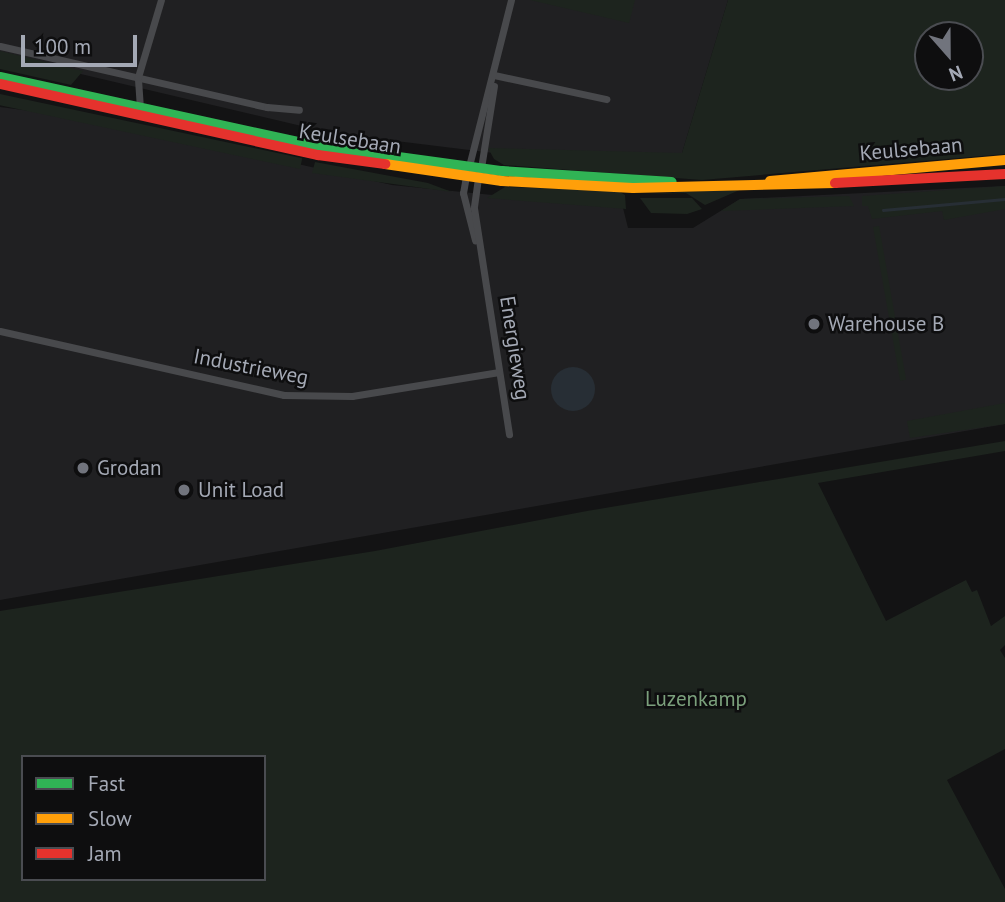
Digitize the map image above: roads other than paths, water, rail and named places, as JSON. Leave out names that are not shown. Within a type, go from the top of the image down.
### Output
[{"type":"main road","name":"Keulsebaan","points":[[0,77],[312,145],[480,173],[587,187],[874,184],[1005,174]]},
{"type":"main road","name":"Keulsebaan","points":[[0,84],[309,153],[467,171]]},
{"type":"main road","name":"Keulsebaan","points":[[738,184],[1005,160]]},
{"type":"street","points":[[140,108],[138,77],[161,0]]},
{"type":"street","points":[[511,0],[494,75],[606,99]]},
{"type":"street","points":[[0,46],[267,107],[299,110]]},
{"type":"street","name":"Energieweg","points":[[483,268],[464,201],[467,171],[494,75]]},
{"type":"street","name":"Energieweg","points":[[494,75],[480,173],[473,199],[509,434]]},
{"type":"street","name":"Industrieweg","points":[[0,331],[285,395],[352,396],[499,372]]},
{"type":"waterway","points":[[883,210],[1005,199]]},
{"type":"place","name":"Warehouse B","points":[[814,324]]},
{"type":"place","name":"Grodan","points":[[83,468]]},
{"type":"place","name":"Unit Load","points":[[184,490]]},
{"type":"park label","name":"Luzenkamp","points":[[696,699]]}]
